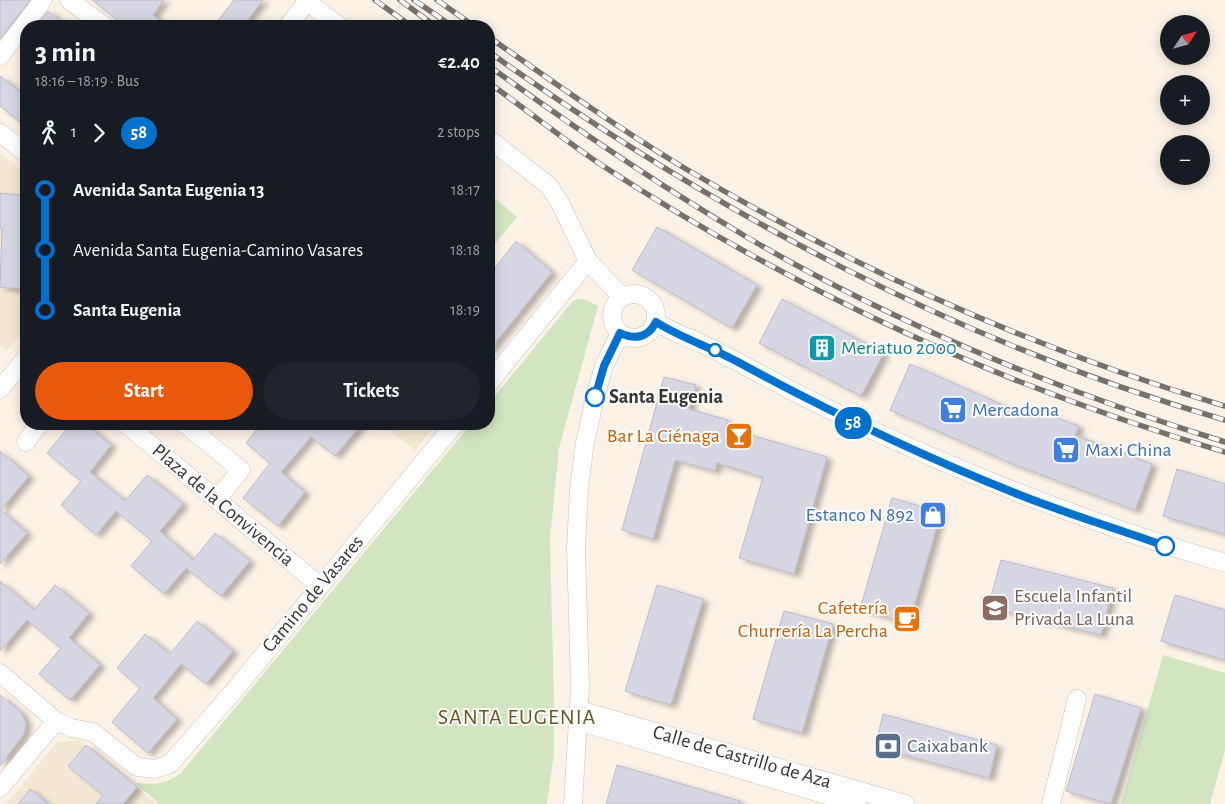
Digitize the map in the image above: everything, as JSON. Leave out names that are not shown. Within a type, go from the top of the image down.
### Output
[{"type":"street","points":[[28,20],[43,0]]},
{"type":"street","points":[[69,0],[96,20]]},
{"type":"street","points":[[292,20],[306,1],[332,20]]},
{"type":"street","points":[[0,56],[20,30]]},
{"type":"street","points":[[0,133],[20,148]]},
{"type":"street","points":[[495,144],[549,186],[560,203],[588,261],[622,298]]},
{"type":"street","points":[[495,376],[588,261]]},
{"type":"street","points":[[631,293],[647,296],[654,303],[657,313],[656,322],[648,334],[638,338],[630,338],[620,333],[611,318],[612,310],[622,298],[631,293]]},
{"type":"street","points":[[656,322],[667,330],[715,350],[851,422],[948,465],[1015,493],[1118,530],[1225,563]]},
{"type":"street","points":[[573,804],[579,716],[576,548],[579,490],[584,448],[595,397],[604,366],[620,333]]},
{"type":"street","points":[[0,389],[20,365]]},
{"type":"street","points":[[26,442],[35,430]]},
{"type":"street","name":"Plaza de la Convivencia","points":[[146,430],[217,499],[320,586]]},
{"type":"street","points":[[191,430],[241,470],[217,499]]},
{"type":"street","name":"Camino de Vasares","points":[[56,721],[71,728],[94,732],[137,767],[155,770],[170,764],[232,693],[450,430]]},
{"type":"street","points":[[0,673],[56,721],[0,788]]},
{"type":"street","points":[[1051,804],[1077,699]]},
{"type":"street","name":"Calle de Castrillo de Aza","points":[[579,716],[857,804]]},
{"type":"street","name":"Calle de Castrillo de Aza","points":[[579,716],[905,804]]},
{"type":"shaded area","points":[[0,153],[20,168],[20,336],[6,351],[0,346]]},
{"type":"shaded area","points":[[390,430],[431,430],[415,451]]},
{"type":"shaded area","points":[[80,740],[157,804],[6,804],[57,742]]},
{"type":"green space","points":[[495,198],[517,217],[495,244]]},
{"type":"green space","points":[[577,299],[585,299],[598,306],[559,448],[550,538],[554,753],[547,804],[159,804],[136,783],[160,783],[181,773],[466,430],[495,430],[495,396],[572,302]]},
{"type":"green space","points":[[1163,655],[1225,673],[1225,750],[1210,804],[1121,804]]},
{"type":"building","points":[[0,0],[30,0],[0,39]]},
{"type":"building","points":[[92,0],[164,0],[153,15],[159,20],[117,20]]},
{"type":"building","points":[[234,0],[263,0],[248,20],[219,20]]},
{"type":"building","points":[[48,11],[60,20],[41,20]]},
{"type":"building","points":[[0,76],[20,92],[20,120],[19,121],[0,106]]},
{"type":"building","points":[[0,193],[20,195],[20,289],[0,287],[2,228],[0,228]]},
{"type":"building","points":[[657,227],[757,285],[732,328],[632,270]]},
{"type":"building","points":[[516,241],[552,272],[495,343],[495,268]]},
{"type":"building","name":"Meriatuo 2000","points":[[782,299],[884,353],[861,396],[759,343]]},
{"type":"building","points":[[910,364],[1030,417],[1033,409],[1079,426],[1075,435],[1152,464],[1135,510],[1013,464],[890,410]]},
{"type":"building","points":[[664,377],[696,385],[689,409],[728,420],[726,428],[827,457],[794,574],[739,558],[763,477],[717,463],[715,471],[675,460],[653,539],[622,530]]},
{"type":"building","points":[[66,430],[93,430],[111,445],[90,472],[125,501],[147,475],[183,504],[160,531],[193,560],[215,533],[250,561],[221,596],[186,568],[164,594],[131,566],[152,541],[116,511],[96,535],[61,505],[81,481],[47,453]]},
{"type":"building","points":[[256,430],[357,430],[335,456],[311,437],[281,472],[305,492],[278,526],[243,498],[270,463],[246,443]]},
{"type":"building","points":[[0,451],[29,476],[1,510],[27,533],[0,564]]},
{"type":"building","points":[[1177,469],[1225,484],[1225,534],[1163,516]]},
{"type":"building","points":[[892,498],[941,512],[909,624],[860,609]]},
{"type":"building","points":[[1001,560],[1113,588],[1101,635],[988,607]]},
{"type":"building","points":[[0,581],[34,610],[55,585],[89,613],[69,638],[100,665],[70,700],[39,674],[61,648],[27,620],[0,651]]},
{"type":"building","points":[[657,585],[703,599],[671,705],[625,691]]},
{"type":"building","points":[[1175,595],[1225,610],[1225,660],[1161,641]]},
{"type":"building","points":[[784,611],[833,624],[802,733],[753,719]]},
{"type":"building","points":[[197,621],[233,651],[206,684],[181,664],[153,698],[177,719],[148,753],[112,722],[140,688],[117,668],[145,634],[170,654]]},
{"type":"building","points":[[1095,694],[1141,708],[1111,804],[1066,791]]},
{"type":"building","points":[[0,695],[21,712],[26,723],[24,734],[0,766]]},
{"type":"building","points":[[883,714],[997,745],[989,778],[875,747]]},
{"type":"building","points":[[86,745],[137,787],[123,804],[96,804],[103,795],[68,766]]},
{"type":"building","points":[[617,765],[740,801],[739,804],[606,804]]},
{"type":"building","points":[[30,789],[48,804],[18,804]]},
{"type":"railway","points":[[375,0],[403,20]]},
{"type":"railway","points":[[400,0],[427,20]]},
{"type":"railway","points":[[414,0],[443,20]]},
{"type":"railway","points":[[437,0],[465,20]]},
{"type":"railway","points":[[495,41],[586,104],[686,169],[750,206],[881,273],[1016,333],[1155,384],[1225,406]]},
{"type":"railway","points":[[495,56],[661,166],[750,218],[842,267],[935,312],[1030,353],[1127,389],[1225,420]]},
{"type":"railway","points":[[495,70],[650,177],[806,271],[922,328],[982,354],[1102,401],[1225,442]]},
{"type":"railway","points":[[495,87],[603,166],[676,212],[826,295],[904,332],[1062,398],[1225,452]]},
{"type":"bus line","name":"58","points":[[595,397],[609,352],[620,333],[630,338],[638,338],[648,334],[656,322],[667,330],[699,342],[851,422],[903,446],[1015,493],[1165,546]]},
{"type":"place","name":"Meriatuo 2000","points":[[822,348]]},
{"type":"place","name":"Santa Eugenia","points":[[595,397]]},
{"type":"place","name":"Mercadona","points":[[953,410]]},
{"type":"place","name":"Bar La Ciénaga","points":[[739,436]]},
{"type":"place","name":"Maxi China","points":[[1066,450]]},
{"type":"place","name":"Estanco N 892","points":[[933,515]]},
{"type":"place","name":"Escuela Infantil Privada La Luna","points":[[995,608]]},
{"type":"place","name":"Cafetería Churrería La Percha","points":[[907,619]]},
{"type":"place","name":"Caixabank","points":[[888,746]]},
{"type":"district","name":"SANTA EUGENIA","points":[[517,717]]}]
